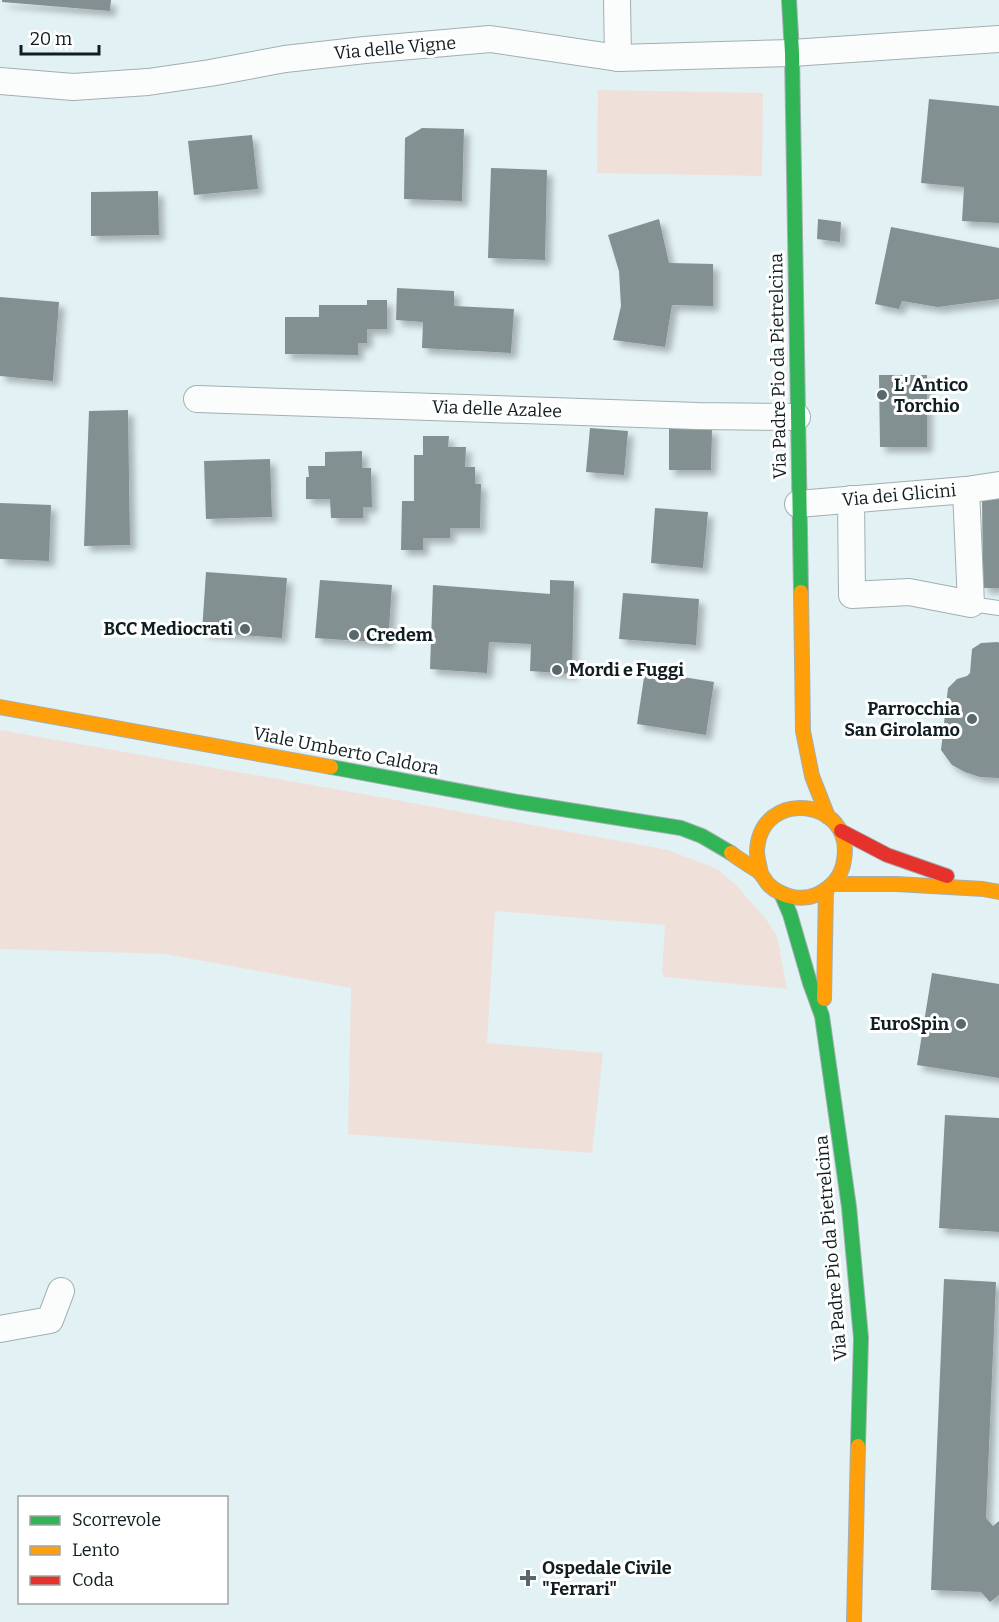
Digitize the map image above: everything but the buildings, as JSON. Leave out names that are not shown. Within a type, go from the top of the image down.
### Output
[{"type":"street","points":[[617,0],[618,58]]},
{"type":"street","name":"Via Padre Pio da Pietrelcina","points":[[789,0],[792,53],[802,731],[797,760]]},
{"type":"street","name":"Via delle Vigne","points":[[0,81],[73,87],[148,82],[285,59],[490,39],[618,58],[792,53],[999,39]]},
{"type":"street","name":"Via delle Azalee","points":[[197,399],[698,416],[796,417]]},
{"type":"street","name":"Via dei Glicini","points":[[798,504],[966,490],[999,485]]},
{"type":"street","points":[[851,499],[852,596],[909,592],[970,604],[966,490]]},
{"type":"street","name":"Viale Umberto Caldora","points":[[0,707],[687,830],[717,843],[761,874]]},
{"type":"street","name":"Via Padre Pio da Pietrelcina","points":[[802,731],[812,776],[828,817]]},
{"type":"street","points":[[784,797],[758,837],[756,846],[761,874],[766,882],[781,893],[799,898],[818,895],[830,887],[840,876],[846,859],[841,831]]},
{"type":"street","points":[[748,824],[772,818],[793,808],[812,808],[828,817],[841,831],[887,855],[983,889]]},
{"type":"street","name":"Viale Umberto Caldora","points":[[687,830],[714,826]]},
{"type":"street","points":[[830,887],[896,884],[999,892]]},
{"type":"street","name":"Via Padre Pio da Pietrelcina","points":[[822,1016],[827,972],[825,910],[830,887]]},
{"type":"street","name":"Via Padre Pio da Pietrelcina","points":[[781,893],[790,914],[822,1016],[849,1207],[861,1338],[854,1622]]},
{"type":"street","points":[[0,1329],[50,1320],[62,1291]]},
{"type":"lane","points":[[970,604],[999,608]]},
{"type":"shaded area","points":[[598,90],[763,93],[762,176],[597,173]]},
{"type":"shaded area","points":[[0,730],[668,850],[717,869],[736,885],[765,918],[777,936],[787,989],[665,977],[662,973],[665,925],[495,911],[487,1043],[603,1053],[592,1153],[348,1134],[351,988],[165,954],[0,949]]},
{"type":"traffic: fast","points":[[789,0],[792,53],[801,592]]},
{"type":"traffic: fast","points":[[331,767],[518,802],[681,828],[702,836],[731,853]]},
{"type":"traffic: fast","points":[[781,893],[790,914],[822,1016],[849,1207],[861,1338],[858,1446]]},
{"type":"traffic: slow","points":[[801,592],[803,731],[812,776],[828,817]]},
{"type":"traffic: slow","points":[[0,707],[331,767]]},
{"type":"traffic: slow","points":[[731,853],[758,871],[769,885],[780,892],[798,898],[810,897],[831,885],[838,876],[844,860],[844,839],[835,823],[822,813],[806,808],[789,809],[773,817],[762,830],[757,851],[761,874]]},
{"type":"traffic: slow","points":[[834,884],[896,884],[999,892]]},
{"type":"traffic: slow","points":[[824,999],[826,890]]},
{"type":"traffic: slow","points":[[854,1622],[858,1446]]},
{"type":"traffic: jam","points":[[841,831],[887,855],[947,876]]},
{"type":"place","name":"L' Antico Torchio","points":[[882,395]]},
{"type":"place","name":"BCC Mediocrati","points":[[245,629]]},
{"type":"place","name":"Credem","points":[[354,635]]},
{"type":"place","name":"Mordi e Fuggi","points":[[557,670]]},
{"type":"place","name":"Parrocchia San Girolamo","points":[[972,719]]},
{"type":"place","name":"EuroSpin","points":[[961,1024]]},
{"type":"place","name":"Ospedale Civile \"Ferrari\"","points":[[528,1578]]}]
